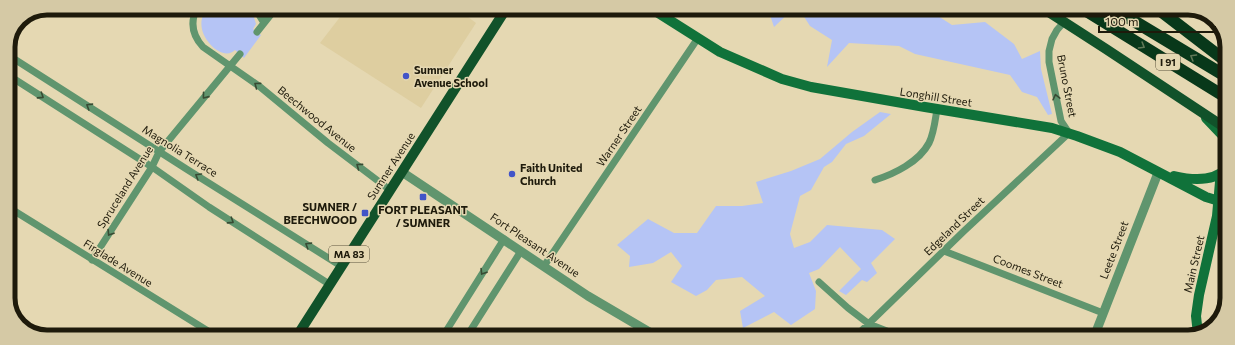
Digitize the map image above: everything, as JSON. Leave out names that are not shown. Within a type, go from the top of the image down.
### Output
[{"type":"highway","points":[[1088,15],[1109,26]]},
{"type":"highway","name":"I 91","points":[[1092,15],[1220,94]]},
{"type":"highway","name":"I 91","points":[[1124,15],[1220,73]]},
{"type":"highway","points":[[1166,15],[1220,57]]},
{"type":"main road","name":"Sumner Avenue","points":[[301,330],[502,15]]},
{"type":"main road","name":"Longhill Street","points":[[662,15],[734,59],[787,81],[811,87],[1043,126],[1069,133],[1120,152],[1206,197],[1219,201]]},
{"type":"main road","points":[[1053,15],[1220,125]]},
{"type":"main road","points":[[1200,112],[1220,133]]},
{"type":"main road","points":[[1158,173],[1189,180],[1198,180],[1217,176],[1220,174]]},
{"type":"main road","name":"Main Street","points":[[1197,329],[1196,316],[1199,295],[1217,216],[1220,182]]},
{"type":"street","name":"Beechwood Avenue","points":[[195,15],[193,30],[197,38],[207,50],[230,65],[390,190]]},
{"type":"street","points":[[259,15],[264,23]]},
{"type":"street","points":[[257,32],[270,15]]},
{"type":"street","name":"Bruno Street","points":[[1064,22],[1052,39],[1049,51],[1049,62],[1061,120],[1069,133]]},
{"type":"street","name":"Warner Street","points":[[544,266],[698,38]]},
{"type":"street","name":"Spruceland Avenue","points":[[92,260],[152,167],[159,152],[240,54]]},
{"type":"street","name":"Magnolia Terrace","points":[[15,59],[341,266]]},
{"type":"street","points":[[15,79],[152,167],[209,207],[329,284]]},
{"type":"street","points":[[875,180],[903,167],[925,149],[933,132],[937,109]]},
{"type":"street","name":"Edgeland Street","points":[[863,330],[1069,133]]},
{"type":"street","name":"Fort Pleasant Avenue","points":[[402,172],[588,296],[646,330]]},
{"type":"street","name":"Leete Street","points":[[1097,330],[1158,173]]},
{"type":"street","name":"Firglade Avenue","points":[[15,212],[206,330]]},
{"type":"street","points":[[447,330],[504,239]]},
{"type":"street","points":[[471,330],[521,251]]},
{"type":"street","name":"Coomes Street","points":[[944,251],[1103,312]]},
{"type":"street","points":[[819,282],[848,308],[869,324],[884,330]]},
{"type":"shaded area","points":[[253,15],[256,24],[253,29],[261,35],[244,58],[235,50],[229,53],[222,52],[208,42],[203,34],[201,25],[203,16]]},
{"type":"shaded area","name":"Sumner Avenue School","points":[[342,15],[465,15],[476,23],[421,108],[320,43]]},
{"type":"shaded area","points":[[770,15],[787,15],[774,27]]},
{"type":"shaded area","points":[[803,15],[936,15],[952,25],[985,22],[1014,44],[1022,59],[1040,51],[1041,69],[1052,114],[1048,115],[1037,97],[1022,92],[1010,75],[915,54],[899,46],[849,43],[827,67],[832,40],[810,26]]},
{"type":"shaded area","points":[[880,112],[891,114],[864,136],[846,144],[832,162],[824,167],[811,190],[800,196],[790,234],[794,248],[810,242],[827,225],[882,230],[895,239],[871,263],[877,273],[867,282],[862,280],[846,295],[839,291],[861,269],[840,247],[819,269],[809,273],[816,291],[815,309],[791,325],[774,312],[743,328],[740,311],[765,296],[742,277],[716,280],[707,290],[696,296],[671,282],[682,266],[671,252],[653,263],[629,267],[630,256],[617,245],[648,219],[674,233],[697,233],[716,206],[742,206],[763,203],[756,182],[791,171],[820,159],[852,132]]},
{"type":"place","name":"Sumner Avenue School","points":[[406,76]]},
{"type":"place","name":"Faith United Church","points":[[512,174]]},
{"type":"place","name":"FORT PLEASANT / SUMNER","points":[[423,197]]},
{"type":"place","name":"SUMNER / BEECHWOOD","points":[[365,213]]}]
